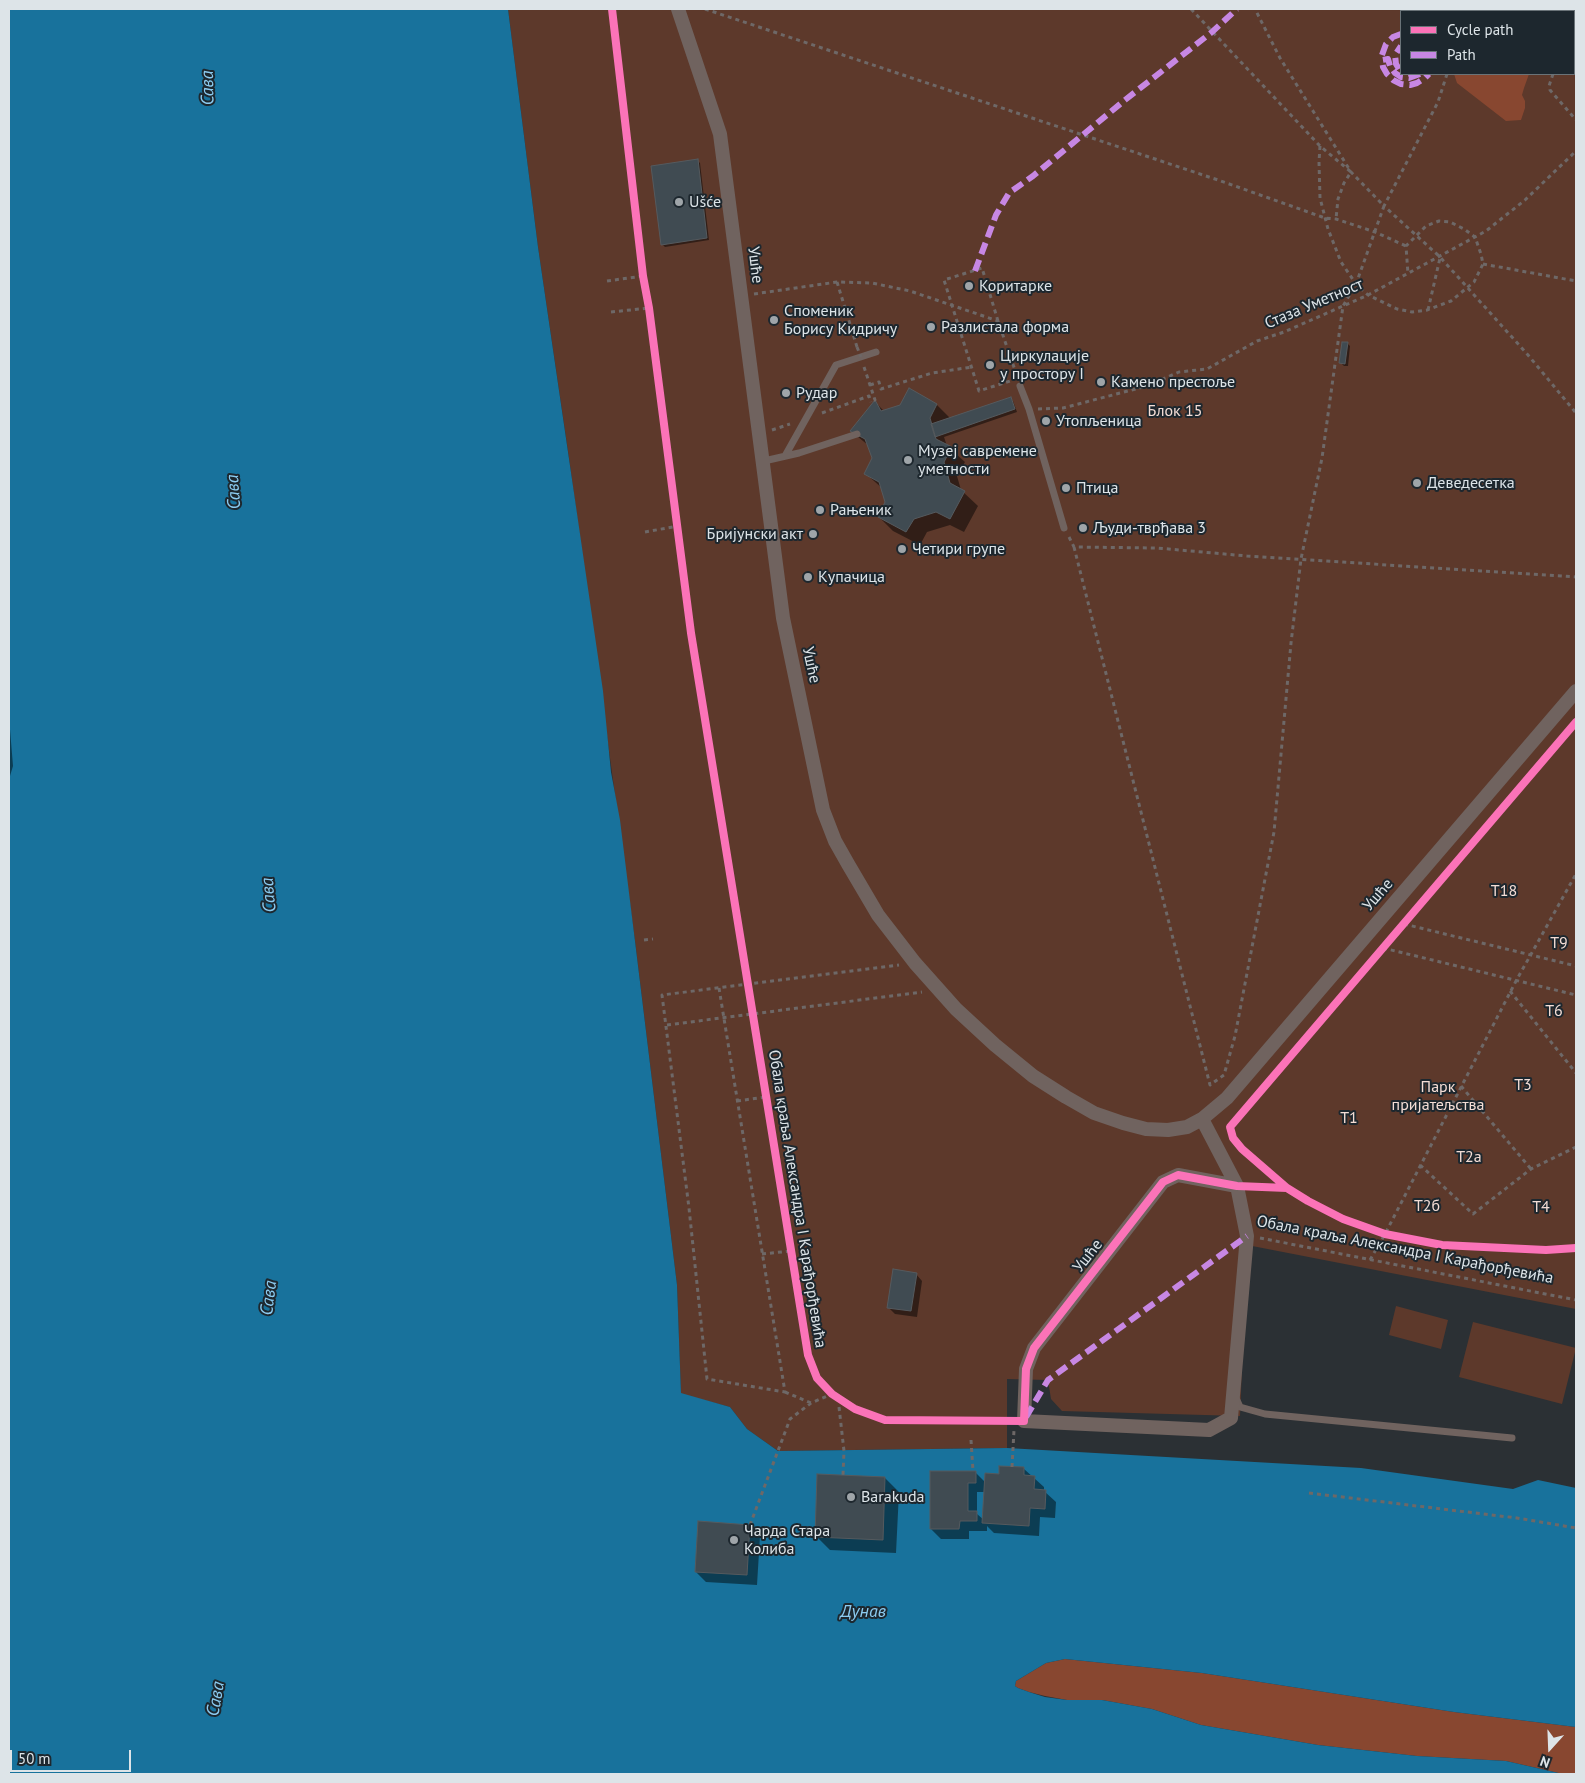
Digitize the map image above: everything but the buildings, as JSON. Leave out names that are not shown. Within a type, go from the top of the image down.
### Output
[{"type":"street","name":"Ушће","points":[[678,9],[720,134],[783,618],[823,810],[834,841],[878,915],[915,963],[956,1009],[995,1045],[1033,1076],[1094,1113],[1130,1125],[1146,1129],[1168,1130],[1187,1127],[1202,1119],[1226,1098],[1576,691]]},
{"type":"street","points":[[1202,1119],[1237,1186],[1247,1236]]},
{"type":"street","name":"Ушће","points":[[1019,1421],[1026,1369],[1034,1348],[1163,1182],[1178,1175],[1237,1186]]},
{"type":"street","name":"Обала краља Александра I Карађорђевића","points":[[1019,1421],[1209,1430],[1231,1418],[1247,1236]]},
{"type":"lane","points":[[784,456],[836,365],[876,352]]},
{"type":"lane","points":[[1020,386],[1029,409],[1064,528]]},
{"type":"lane","points":[[764,461],[857,434]]},
{"type":"lane","points":[[1233,1391],[1240,1408],[1265,1414],[1512,1438]]},
{"type":"path","points":[[705,9],[1218,180],[1325,218],[1336,219],[1375,232],[1406,246]]},
{"type":"path","points":[[1191,9],[1320,146],[1351,172],[1384,206],[1440,257],[1528,355],[1576,413]]},
{"type":"path","points":[[1255,9],[1280,58],[1351,172]]},
{"type":"path","points":[[1064,528],[1074,547],[1210,1085],[1224,1075],[1235,1036],[1274,832],[1291,644],[1301,559],[1322,458],[1344,306],[1356,284],[1384,206],[1438,102],[1447,75]]},
{"type":"path","points":[[1553,75],[1549,86],[1550,90],[1576,120]]},
{"type":"path","points":[[1320,146],[1320,198],[1325,218],[1341,262],[1356,284],[1368,295],[1396,309],[1412,312],[1427,310],[1451,301],[1474,282],[1482,264],[1481,254],[1475,237],[1450,222],[1439,221],[1426,226],[1406,246],[1408,274]]},
{"type":"path","points":[[1336,219],[1338,199],[1344,183],[1351,172]]},
{"type":"path","points":[[1427,310],[1440,257]]},
{"type":"path","points":[[1482,264],[1576,281]]},
{"type":"path","points":[[982,268],[998,321],[1018,378],[979,391],[944,280],[982,268]]},
{"type":"path","points":[[607,281],[643,276]]},
{"type":"path","points":[[837,282],[861,358]]},
{"type":"path","points":[[741,296],[837,282],[872,283],[910,291],[998,321]]},
{"type":"path","points":[[611,312],[649,308]]},
{"type":"path","points":[[864,366],[875,400],[871,402],[869,396]]},
{"type":"path","points":[[871,386],[879,382],[881,389],[932,373],[972,367]]},
{"type":"path","points":[[645,532],[678,526]]},
{"type":"path","points":[[1074,547],[1156,548],[1576,577]]},
{"type":"path","points":[[1370,1260],[1510,991],[1576,874]]},
{"type":"path","points":[[1410,916],[1401,927],[1531,954],[1576,966]]},
{"type":"path","points":[[644,940],[653,939]]},
{"type":"path","points":[[1376,956],[1385,945],[1576,995]]},
{"type":"path","points":[[811,1403],[785,1392],[706,1379],[689,1208],[662,995],[915,963]]},
{"type":"path","points":[[748,984],[750,994]]},
{"type":"path","points":[[719,988],[785,1392]]},
{"type":"path","points":[[667,1025],[939,990]]},
{"type":"path","points":[[1510,991],[1576,1073]]},
{"type":"path","points":[[752,1004],[755,1023]]},
{"type":"path","points":[[1461,1086],[1531,1169]]},
{"type":"path","points":[[737,1101],[766,1097]]},
{"type":"path","points":[[1420,1165],[1473,1214],[1531,1169],[1576,1147]]},
{"type":"path","points":[[1376,1231],[1394,1236]]},
{"type":"path","points":[[762,1254],[791,1251]]},
{"type":"path","points":[[750,1525],[790,1419],[830,1391],[843,1405],[843,1475]]},
{"type":"path","points":[[1012,1467],[1019,1421]]},
{"type":"path","points":[[971,1440],[972,1471]]},
{"type":"path","points":[[1309,1492],[1517,1518],[1576,1528]]},
{"type":"green space","points":[[508,9],[1576,9],[1576,1309],[1247,1245],[1240,1416],[1062,1411],[1051,1399],[1048,1380],[1007,1379],[1007,1448],[778,1451],[747,1429],[730,1407],[681,1394],[677,1285],[635,941],[538,247]]},
{"type":"green space","points":[[1396,1306],[1448,1320],[1441,1349],[1389,1335]]},
{"type":"green space","points":[[1473,1322],[1576,1348],[1562,1404],[1459,1377]]},
{"type":"shaded area","points":[[1454,75],[1529,75],[1522,95],[1525,101],[1525,108],[1521,120],[1506,121],[1457,83]]},
{"type":"shaded area","points":[[1065,1659],[1202,1673],[1454,1712],[1576,1727],[1576,1774],[1563,1774],[1506,1761],[1417,1756],[1318,1745],[1201,1725],[1152,1709],[1102,1700],[1067,1700],[1045,1696],[1015,1686],[1016,1681],[1046,1663]]},
{"type":"water","points":[[9,9],[508,9],[538,247],[603,691],[611,772],[620,820],[677,1285],[681,1393],[730,1407],[747,1429],[778,1451],[1007,1448],[1361,1468],[1513,1489],[1538,1480],[1576,1488],[1576,1727],[1454,1712],[1202,1673],[1065,1659],[1046,1663],[1016,1681],[1015,1686],[1045,1697],[1067,1700],[1102,1700],[1152,1709],[1201,1725],[1318,1745],[1417,1756],[1506,1761],[1563,1774],[9,1774]]},
{"type":"marked path","points":[[975,271],[996,215],[1009,193],[1033,176],[1125,100],[1212,32],[1237,9]]},
{"type":"marked path","points":[[1382,55],[1386,44],[1393,37],[1400,34]]},
{"type":"marked path","points":[[1399,69],[1396,64],[1395,55],[1400,48]]},
{"type":"marked path","points":[[1417,75],[1409,78],[1401,77],[1395,73],[1388,59],[1382,60],[1387,74],[1401,84],[1410,85],[1417,83],[1428,75]]},
{"type":"marked path","points":[[1026,1417],[1048,1380],[1247,1236]]},
{"type":"cycle path","points":[[612,9],[643,276],[649,308],[691,633],[808,1355],[817,1378],[832,1394],[855,1409],[885,1420],[1024,1421],[1026,1369],[1034,1348],[1163,1182],[1178,1175],[1237,1186],[1287,1188],[1343,1219],[1385,1234],[1442,1245],[1546,1250],[1576,1248]]},
{"type":"cycle path","points":[[1287,1188],[1242,1149],[1233,1138],[1230,1127],[1576,722]]},
{"type":"place","name":"Ušće","points":[[679,202]]},
{"type":"place","name":"Коритарке","points":[[969,286]]},
{"type":"place","name":"Споменик Борису Кидричу","points":[[774,320]]},
{"type":"place","name":"Разлистала форма","points":[[931,327]]},
{"type":"place","name":"Циркулације у простору I","points":[[990,365]]},
{"type":"place","name":"Камено престоље","points":[[1101,382]]},
{"type":"place","name":"Рудар","points":[[786,393]]},
{"type":"place","name":"Утопљеница","points":[[1046,421]]},
{"type":"place","name":"Музеј савремене уметности","points":[[908,460]]},
{"type":"place","name":"Деведесетка","points":[[1417,483]]},
{"type":"place","name":"Птица","points":[[1066,488]]},
{"type":"place","name":"Рањеник","points":[[820,510]]},
{"type":"place","name":"Људи-тврђава 3","points":[[1083,528]]},
{"type":"place","name":"Бријунски акт","points":[[813,534]]},
{"type":"place","name":"Четири групе","points":[[902,549]]},
{"type":"place","name":"Купачица","points":[[808,577]]},
{"type":"place","name":"Barakuda","points":[[851,1497]]},
{"type":"place","name":"Чарда Стара Колиба","points":[[734,1540]]},
{"type":"water label","name":"Сава","points":[[208,88]]},
{"type":"water label","name":"Сава","points":[[234,492]]},
{"type":"water label","name":"Сава","points":[[269,895]]},
{"type":"water label","name":"Сава","points":[[269,1298]]},
{"type":"water label","name":"Дунав","points":[[863,1612]]},
{"type":"water label","name":"Сава","points":[[216,1699]]},
{"type":"park label","name":"Блок 15","points":[[1175,411]]},
{"type":"park label","name":"Т18","points":[[1504,891]]},
{"type":"park label","name":"Т9","points":[[1559,943]]},
{"type":"park label","name":"Т6","points":[[1554,1011]]},
{"type":"park label","name":"Т3","points":[[1523,1085]]},
{"type":"park label","name":"Парк пријатељства","points":[[1438,1096]]},
{"type":"park label","name":"Т1","points":[[1349,1118]]},
{"type":"park label","name":"Т2а","points":[[1469,1157]]},
{"type":"park label","name":"Т2б","points":[[1427,1206]]},
{"type":"park label","name":"Т4","points":[[1541,1207]]}]
